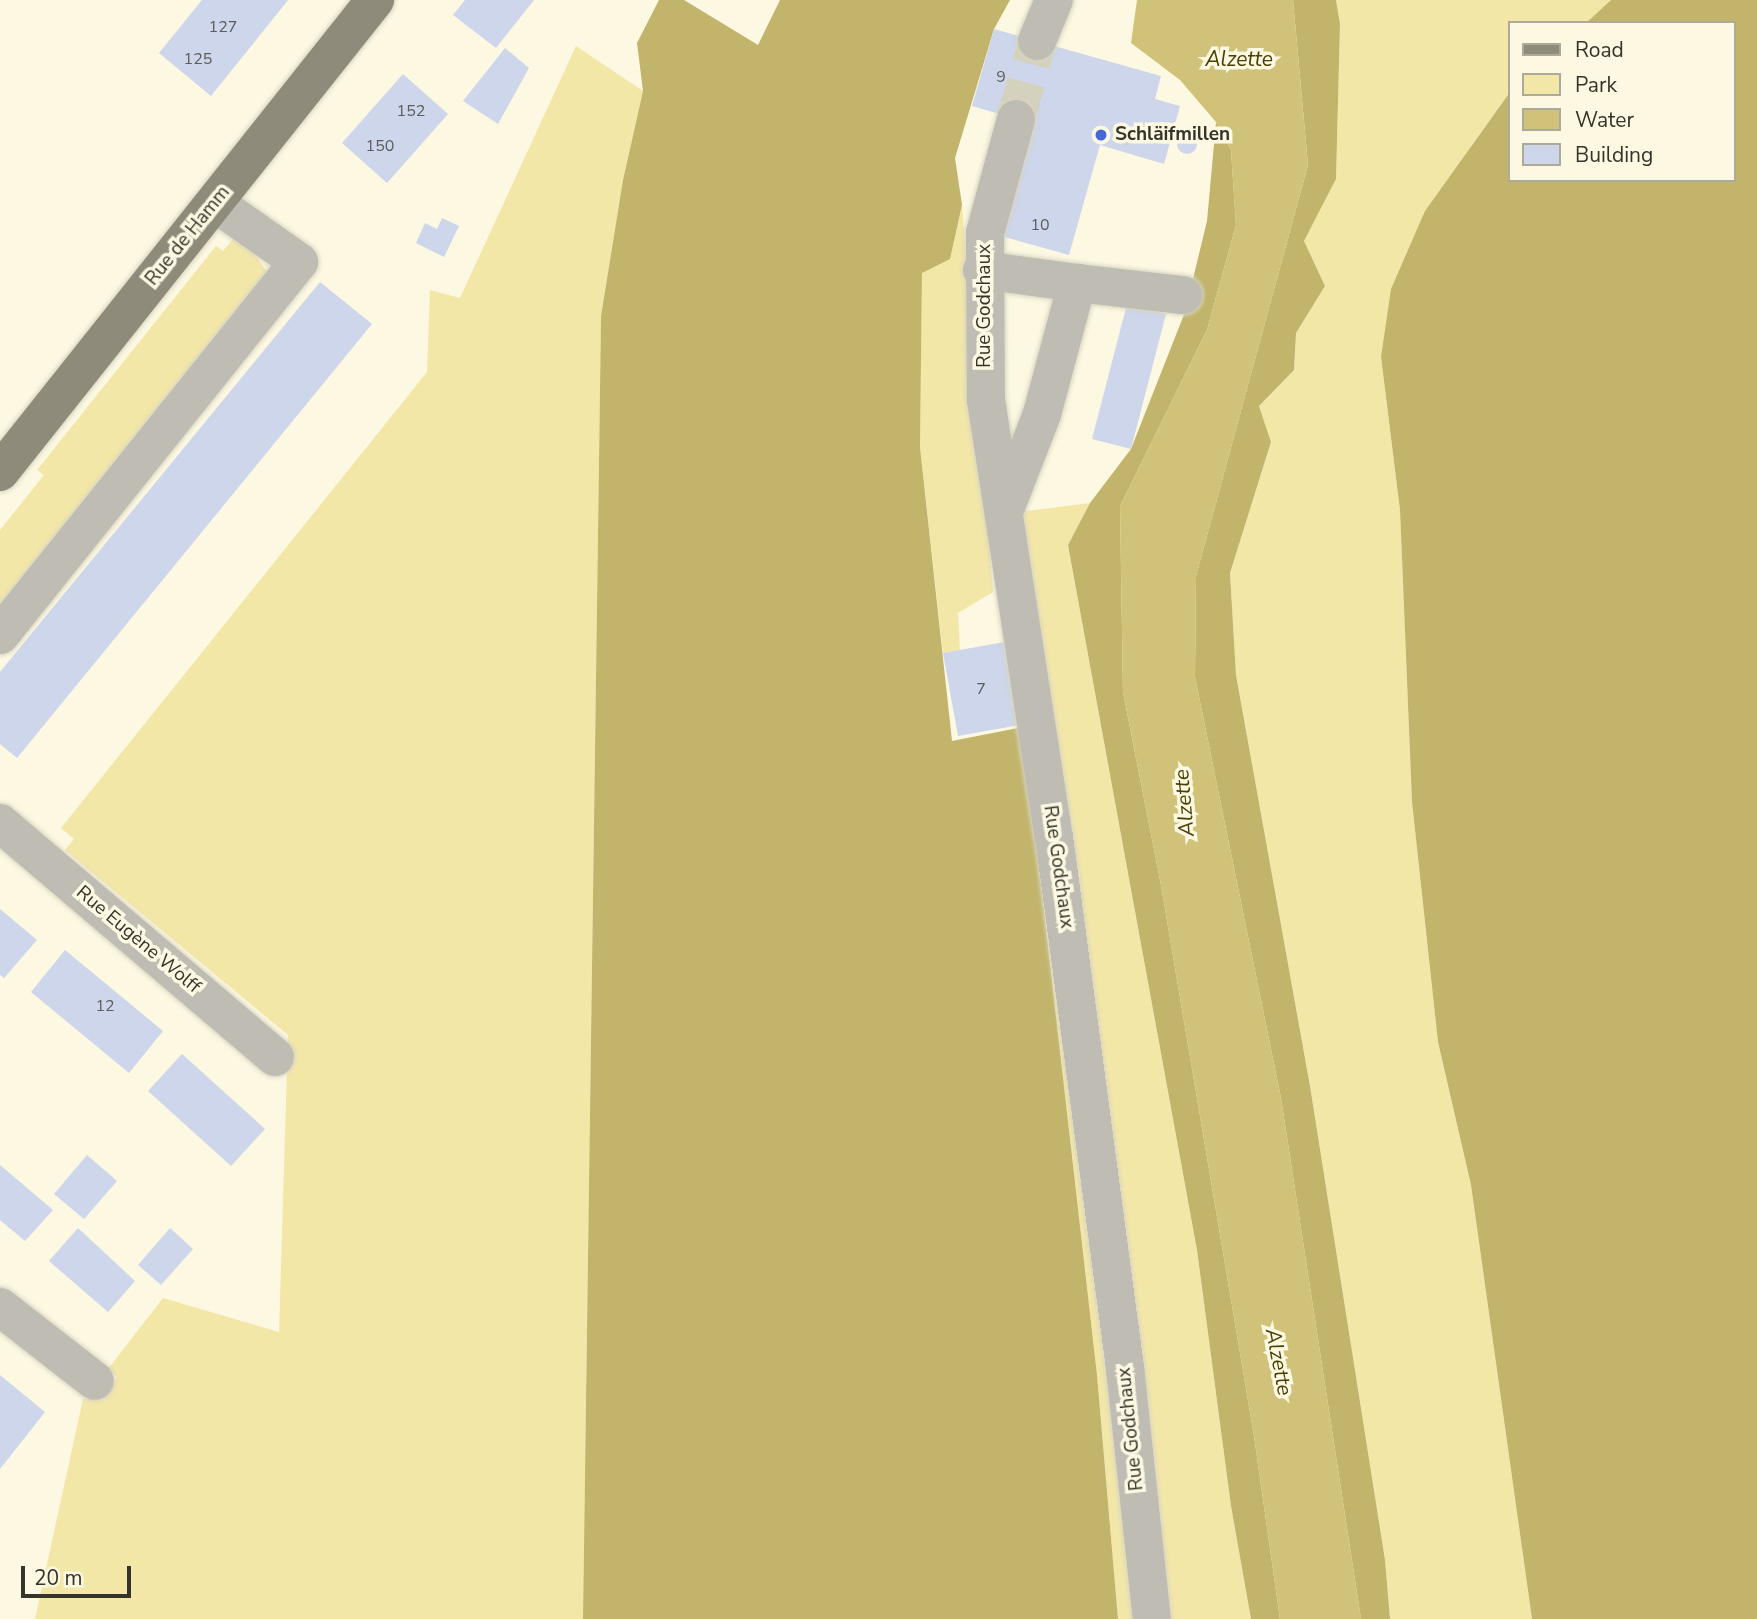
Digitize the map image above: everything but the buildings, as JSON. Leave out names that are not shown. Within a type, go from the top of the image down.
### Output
[{"type":"main road","name":"Rue de Hamm","points":[[0,472],[375,0]]},
{"type":"street","points":[[1037,41],[1054,0]]},
{"type":"street","name":"Rue Godchaux","points":[[1016,119],[985,233],[982,270],[986,400],[1054,837],[1125,1368],[1152,1619]]},
{"type":"street","points":[[0,635],[299,262],[215,203]]},
{"type":"street","points":[[982,270],[1183,295]]},
{"type":"street","points":[[1003,514],[1042,414],[1077,283]]},
{"type":"street","name":"Rue Eugène Wolff","points":[[0,823],[275,1057]]},
{"type":"street","points":[[0,1307],[95,1381]]},
{"type":"green space","points":[[1336,0],[1611,0],[1588,21],[1508,21],[1508,95],[1471,146],[1381,357],[1400,510],[1412,802],[1438,1042],[1471,1185],[1532,1619],[1390,1619],[1385,1560],[1310,1086],[1236,675],[1230,573],[1271,442],[1259,406],[1294,370],[1296,333],[1325,286],[1304,241],[1336,179],[1340,24]]},
{"type":"green space","points":[[576,46],[643,91],[623,180],[601,316],[583,1619],[35,1619],[83,1399],[101,1399],[117,1377],[108,1369],[163,1298],[279,1332],[288,1035],[65,850],[74,839],[61,828],[427,372],[430,290],[460,298]]},
{"type":"green space","points":[[962,205],[993,592],[958,613],[960,650],[943,653],[920,447],[922,272],[950,258]]},
{"type":"green space","points":[[239,232],[267,272],[0,605],[0,530],[44,475],[37,470],[216,246],[223,251]]},
{"type":"green space","points":[[1090,503],[1068,545],[1197,1250],[1231,1506],[1251,1619],[1118,1619],[1097,1375],[1023,727],[1003,514]]},
{"type":"shaded area","points":[[659,0],[684,0],[758,45],[780,0],[1010,0],[994,29],[955,158],[962,205],[950,259],[922,273],[920,447],[952,741],[1023,727],[1097,1375],[1118,1619],[583,1619],[601,316],[623,180],[643,91],[637,43]]},
{"type":"shaded area","points":[[1293,0],[1336,0],[1340,24],[1336,179],[1304,241],[1325,286],[1296,333],[1294,370],[1259,406],[1271,442],[1230,573],[1236,675],[1310,1086],[1385,1560],[1390,1619],[1361,1619],[1281,1098],[1195,677],[1196,576],[1308,165]]},
{"type":"shaded area","points":[[1611,0],[1757,0],[1757,1619],[1532,1619],[1471,1185],[1438,1042],[1412,802],[1400,510],[1381,357],[1391,289],[1425,211],[1508,95],[1508,182],[1736,182],[1736,21],[1588,21]]},
{"type":"shaded area","points":[[1216,122],[1231,150],[1236,225],[1207,330],[1120,506],[1123,692],[1161,885],[1254,1436],[1280,1619],[1251,1619],[1231,1506],[1197,1250],[1068,545],[1090,503],[1131,449],[1185,312],[1207,221]]},
{"type":"water","name":"Alzette","points":[[1137,0],[1293,0],[1308,165],[1196,576],[1195,677],[1281,1098],[1361,1619],[1280,1619],[1254,1436],[1161,885],[1123,692],[1120,506],[1207,330],[1236,225],[1231,150],[1216,122],[1180,80],[1131,43]]},
{"type":"tunnel","points":[[1016,119],[1037,41]]},
{"type":"place","name":"Schläifmillen","points":[[1101,135]]}]
